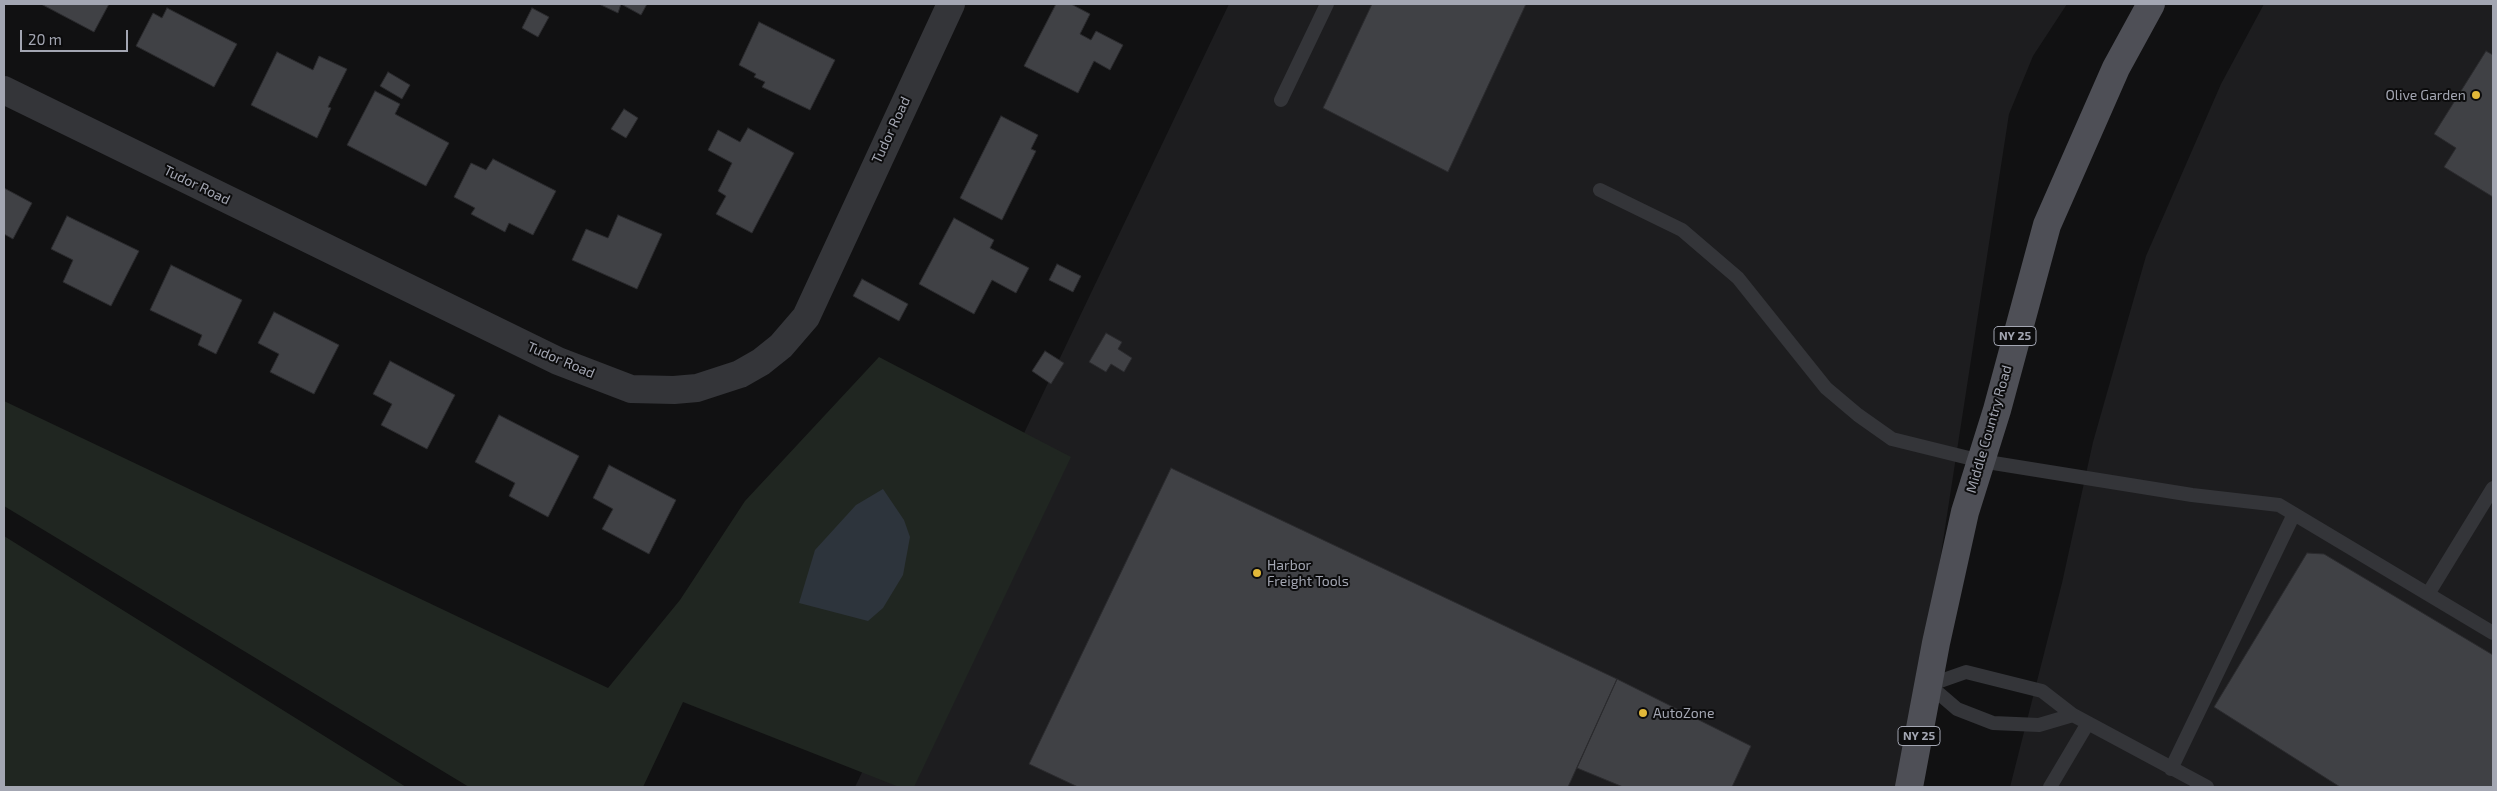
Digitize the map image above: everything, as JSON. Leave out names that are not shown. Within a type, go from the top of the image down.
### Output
[{"type":"main road","name":"Middle Country Road","points":[[1909,787],[1928,685],[1965,512],[2047,225],[2116,68],[2151,4]]},
{"type":"street","name":"Tudor Road","points":[[4,90],[558,361],[631,389],[674,390],[697,388],[740,374],[761,362],[781,346],[806,316],[944,6]]},
{"type":"lane","points":[[1281,100],[1327,4]]},
{"type":"lane","points":[[1600,190],[1682,230],[1731,272],[1760,305],[1826,388],[1858,415],[1892,439],[1981,461],[2192,495],[2279,505],[2493,633]]},
{"type":"lane","points":[[2428,594],[2493,488]]},
{"type":"lane","points":[[2171,769],[2294,514]]},
{"type":"lane","points":[[1928,685],[1966,672],[2042,691],[2073,715],[2207,787]]},
{"type":"lane","points":[[1928,685],[1957,708],[1993,723],[2039,725],[2073,715]]},
{"type":"lane","points":[[2050,787],[2088,723]]},
{"type":"shaded area","points":[[1229,4],[2067,4],[2033,56],[2009,114],[1905,787],[855,787]]},
{"type":"shaded area","points":[[2264,4],[2493,4],[2493,787],[2010,787],[2062,583],[2093,442],[2146,256],[2221,84]]},
{"type":"shaded area","points":[[879,357],[1071,457],[914,787],[899,787],[683,702],[643,787],[469,787],[4,506],[4,401],[608,688],[680,600],[745,501]]},
{"type":"shaded area","points":[[883,489],[904,520],[910,537],[903,575],[883,608],[868,621],[799,603],[815,550],[856,505]]},
{"type":"shaded area","points":[[4,536],[406,787],[4,787]]},
{"type":"building","points":[[41,4],[109,4],[94,32]]},
{"type":"building","points":[[599,4],[621,4],[618,13]]},
{"type":"building","points":[[621,4],[647,4],[641,15]]},
{"type":"building","points":[[1056,4],[1071,4],[1090,14],[1080,34],[1091,40],[1096,31],[1123,45],[1110,70],[1094,61],[1078,93],[1024,66]]},
{"type":"building","points":[[1372,4],[1526,4],[1448,172],[1323,108]]},
{"type":"building","points":[[167,8],[237,44],[214,87],[136,46],[153,13],[162,18]]},
{"type":"building","points":[[532,8],[549,17],[538,37],[522,28]]},
{"type":"building","points":[[759,22],[835,60],[810,110],[762,87],[765,82],[754,77],[756,74],[739,65]]},
{"type":"building","name":"Olive Garden","points":[[2486,51],[2493,55],[2493,197],[2444,167],[2456,148],[2434,134]]},
{"type":"building","points":[[277,52],[313,70],[319,56],[347,69],[328,107],[331,108],[317,138],[251,105]]},
{"type":"building","points":[[388,72],[410,85],[402,99],[380,86]]},
{"type":"building","points":[[375,91],[400,104],[395,114],[449,143],[426,186],[347,145]]},
{"type":"building","points":[[624,109],[638,118],[626,138],[611,129]]},
{"type":"building","points":[[1001,116],[1038,135],[1031,149],[1036,151],[1002,220],[960,198]]},
{"type":"building","points":[[748,128],[794,153],[752,233],[716,214],[726,196],[718,191],[732,163],[708,150],[718,130],[740,142]]},
{"type":"building","points":[[493,159],[556,191],[533,235],[509,223],[505,232],[471,214],[475,208],[454,197],[471,163],[486,170]]},
{"type":"building","points":[[4,188],[32,203],[13,239],[4,234]]},
{"type":"building","points":[[618,215],[662,234],[637,289],[572,260],[586,229],[608,238]]},
{"type":"building","points":[[67,216],[139,251],[111,306],[63,282],[73,260],[51,249]]},
{"type":"building","points":[[954,218],[994,240],[990,248],[1029,268],[1016,293],[992,280],[974,314],[919,284]]},
{"type":"building","points":[[1057,264],[1081,276],[1073,292],[1049,280]]},
{"type":"building","points":[[171,265],[242,300],[216,354],[198,345],[202,335],[150,310]]},
{"type":"building","points":[[862,279],[908,304],[899,321],[853,296]]},
{"type":"building","points":[[274,312],[339,345],[314,394],[270,372],[279,354],[258,343]]},
{"type":"building","points":[[1106,333],[1122,342],[1118,349],[1132,358],[1124,372],[1111,364],[1106,372],[1089,362]]},
{"type":"building","points":[[1045,351],[1064,363],[1051,384],[1032,371]]},
{"type":"building","points":[[390,361],[455,395],[427,449],[381,425],[392,404],[373,394]]},
{"type":"building","points":[[499,415],[579,456],[548,517],[509,496],[515,483],[475,462]]},
{"type":"building","points":[[609,465],[676,500],[649,554],[602,529],[613,509],[593,498]]},
{"type":"building","name":"Harbor Freight Tools","points":[[1171,468],[1617,679],[1568,787],[1078,787],[1029,764]]},
{"type":"building","points":[[2307,553],[2324,554],[2493,655],[2493,787],[2340,787],[2214,707]]},
{"type":"building","name":"AutoZone","points":[[1617,679],[1751,746],[1732,787],[1623,787],[1577,768]]},
{"type":"place","name":"Olive Garden","points":[[2476,95]]},
{"type":"place","name":"Harbor Freight Tools","points":[[1257,573]]},
{"type":"place","name":"AutoZone","points":[[1643,713]]}]
